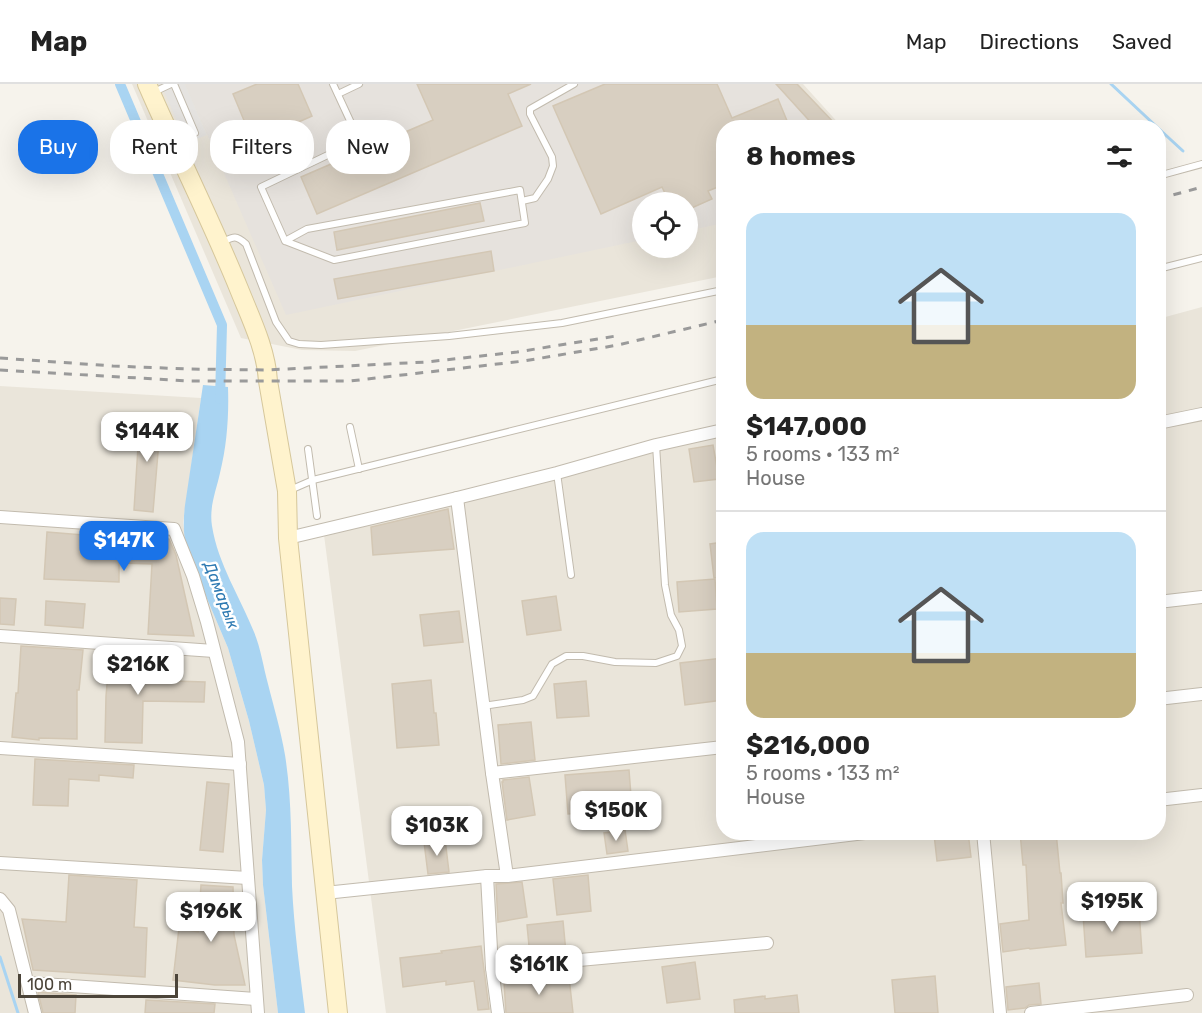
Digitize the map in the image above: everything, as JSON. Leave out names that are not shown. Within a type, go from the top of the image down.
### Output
[{"type":"main road","points":[[149,89],[163,120]]},
{"type":"main road","points":[[188,174],[220,243],[264,354],[287,491],[288,538],[338,1013]]},
{"type":"street","points":[[1166,421],[1202,414]]},
{"type":"street","points":[[288,538],[457,498],[656,445],[716,432]]},
{"type":"street","points":[[457,498],[507,876]]},
{"type":"street","points":[[0,517],[174,529],[193,576],[238,742],[258,1013]]},
{"type":"street","points":[[1166,601],[1202,597]]},
{"type":"street","points":[[0,636],[214,651]]},
{"type":"street","points":[[1166,698],[1202,694]]},
{"type":"street","points":[[0,748],[240,764]]},
{"type":"street","points":[[492,773],[716,748]]},
{"type":"street","points":[[1166,799],[1202,795]]},
{"type":"street","points":[[325,892],[507,876],[806,840]]},
{"type":"street","points":[[984,840],[1000,1013]]},
{"type":"street","points":[[0,863],[248,878]]},
{"type":"street","points":[[487,876],[492,968],[498,1013]]},
{"type":"street","points":[[0,899],[9,910],[35,1013]]},
{"type":"street","points":[[492,968],[767,943]]},
{"type":"street","points":[[29,984],[256,999]]},
{"type":"street","points":[[1031,1013],[1187,994]]},
{"type":"lane","points":[[149,89],[172,84],[189,120]]},
{"type":"lane","points":[[285,241],[307,229],[520,190],[525,223],[334,260],[285,241],[261,188],[359,140],[333,84]]},
{"type":"lane","points":[[338,94],[359,84]]},
{"type":"lane","points":[[522,201],[535,198],[548,179],[553,166],[552,157],[530,114],[530,109],[574,84]]},
{"type":"lane","points":[[1166,174],[1202,164]]},
{"type":"lane","points":[[220,243],[232,237],[239,238],[246,244],[276,322],[289,341],[298,344],[321,345],[449,336],[562,323],[716,291]]},
{"type":"lane","points":[[1166,267],[1202,258]]},
{"type":"lane","points":[[287,491],[313,480],[716,380]]},
{"type":"lane","points":[[350,428],[359,469]]},
{"type":"lane","points":[[483,706],[523,700],[533,696],[552,664],[566,656],[583,656],[615,662],[656,663],[677,656],[682,646],[679,630],[671,615],[665,585],[656,445]]},
{"type":"lane","points":[[308,449],[317,516]]},
{"type":"lane","points":[[557,473],[571,575]]},
{"type":"shaded area","points":[[132,84],[803,84],[836,120],[716,120],[716,277],[355,351],[302,350],[241,338],[171,174],[198,174],[198,120],[147,120]]},
{"type":"shaded area","points":[[161,84],[185,84],[207,135],[198,138],[198,120],[176,120]]},
{"type":"shaded area","points":[[185,84],[792,84],[825,120],[716,120],[716,225],[698,229],[698,192],[632,192],[632,242],[286,315],[224,174],[314,174],[314,120],[210,120],[210,141]]},
{"type":"shaded area","points":[[1202,307],[1202,1013],[386,1013],[324,535],[716,433],[716,840],[1166,840],[1166,317]]},
{"type":"shaded area","points":[[0,386],[201,398],[183,523],[188,554],[228,648],[264,785],[266,810],[262,860],[263,885],[278,1013],[0,1013]]},
{"type":"water","points":[[203,385],[228,387],[226,441],[211,519],[219,554],[256,638],[283,746],[290,804],[294,918],[305,1013],[278,1013],[263,885],[262,860],[266,810],[264,785],[228,648],[185,542],[185,505]]},
{"type":"building","points":[[257,84],[298,84],[312,116],[303,120],[244,120],[233,94]]},
{"type":"building","points":[[417,84],[531,84],[508,94],[522,126],[317,214],[301,177],[314,174],[314,171],[326,166],[326,174],[410,174],[410,130],[433,120]]},
{"type":"building","points":[[605,84],[717,84],[732,118],[778,99],[787,120],[716,120],[716,188],[708,191],[712,199],[698,205],[698,192],[664,192],[662,187],[651,192],[632,192],[632,200],[601,214],[553,106]]},
{"type":"building","points":[[776,84],[797,84],[831,120],[809,120]]},
{"type":"building","points":[[480,203],[484,221],[337,250],[334,232]]},
{"type":"building","points":[[491,251],[494,271],[338,299],[334,279]]},
{"type":"building","points":[[140,416],[161,417],[153,512],[134,510]]},
{"type":"building","points":[[713,445],[716,479],[694,482],[689,449]]},
{"type":"building","points":[[448,509],[454,549],[373,555],[371,527]]},
{"type":"building","points":[[47,532],[120,538],[169,539],[176,555],[194,636],[148,634],[152,564],[119,563],[119,582],[44,579]]},
{"type":"building","points":[[716,543],[716,578],[714,578],[710,544]]},
{"type":"building","points":[[715,579],[716,609],[679,612],[677,582]]},
{"type":"building","points":[[556,596],[561,630],[527,635],[522,601]]},
{"type":"building","points":[[0,598],[16,599],[14,625],[0,624]]},
{"type":"building","points":[[46,601],[85,604],[83,628],[45,625]]},
{"type":"building","points":[[459,611],[463,642],[424,646],[420,615]]},
{"type":"building","points":[[21,646],[83,650],[79,690],[77,690],[77,739],[39,738],[39,740],[12,737]]},
{"type":"building","points":[[110,652],[145,654],[144,680],[205,682],[204,702],[143,701],[142,743],[105,742]]},
{"type":"building","points":[[716,659],[716,701],[685,705],[680,663]]},
{"type":"building","points":[[431,680],[439,745],[397,748],[392,684]]},
{"type":"building","points":[[586,681],[589,716],[557,718],[554,684]]},
{"type":"building","points":[[531,722],[535,760],[501,764],[498,725]]},
{"type":"building","points":[[35,759],[134,765],[133,778],[99,775],[99,781],[69,779],[68,806],[33,805]]},
{"type":"building","points":[[629,770],[632,809],[568,814],[565,775]]},
{"type":"building","points":[[529,777],[535,815],[507,820],[503,780]]},
{"type":"building","points":[[207,782],[229,784],[223,852],[200,850]]},
{"type":"building","points":[[625,830],[628,851],[607,854],[604,833]]},
{"type":"building","points":[[445,839],[449,872],[428,874],[424,842]]},
{"type":"building","points":[[935,840],[969,840],[971,857],[937,861]]},
{"type":"building","points":[[1021,840],[1057,840],[1066,945],[1003,952],[1000,924],[1029,920],[1026,865],[1023,865]]},
{"type":"building","points":[[69,875],[137,880],[134,927],[147,928],[145,977],[33,970],[22,919],[66,922]]},
{"type":"building","points":[[588,875],[591,911],[557,915],[553,879]]},
{"type":"building","points":[[522,882],[527,917],[498,922],[496,884]]},
{"type":"building","points":[[201,885],[233,887],[234,935],[245,985],[215,985],[173,980],[179,928],[198,932]]},
{"type":"building","points":[[1139,910],[1142,953],[1086,957],[1083,914]]},
{"type":"building","points":[[563,921],[566,953],[530,956],[527,925]]},
{"type":"building","points":[[481,946],[489,1009],[478,1010],[474,981],[446,985],[446,981],[403,987],[400,958]]},
{"type":"building","points":[[695,962],[700,999],[667,1003],[662,967]]},
{"type":"building","points":[[935,976],[938,1013],[895,1013],[892,980]]},
{"type":"building","points":[[569,977],[573,1013],[506,1013],[504,982]]},
{"type":"building","points":[[1039,983],[1041,1004],[1008,1010],[1006,987]]},
{"type":"building","points":[[38,992],[76,995],[75,1013],[43,1013]]},
{"type":"building","points":[[797,995],[799,1013],[735,1013],[734,1000]]},
{"type":"building","points":[[146,1000],[215,1004],[214,1013],[145,1013]]},
{"type":"waterway","name":"Дамарык","points":[[120,84],[222,325],[220,399]]},
{"type":"waterway","points":[[1111,84],[1149,120]]},
{"type":"waterway","points":[[1166,135],[1183,151]]},
{"type":"waterway","points":[[0,957],[18,1013]]},
{"type":"railway","points":[[1166,197],[1202,187]]},
{"type":"railway","points":[[0,370],[190,381],[350,381],[524,361],[618,345],[716,322]]},
{"type":"railway","points":[[0,358],[113,366],[267,370],[426,362],[517,352],[616,336]]}]
